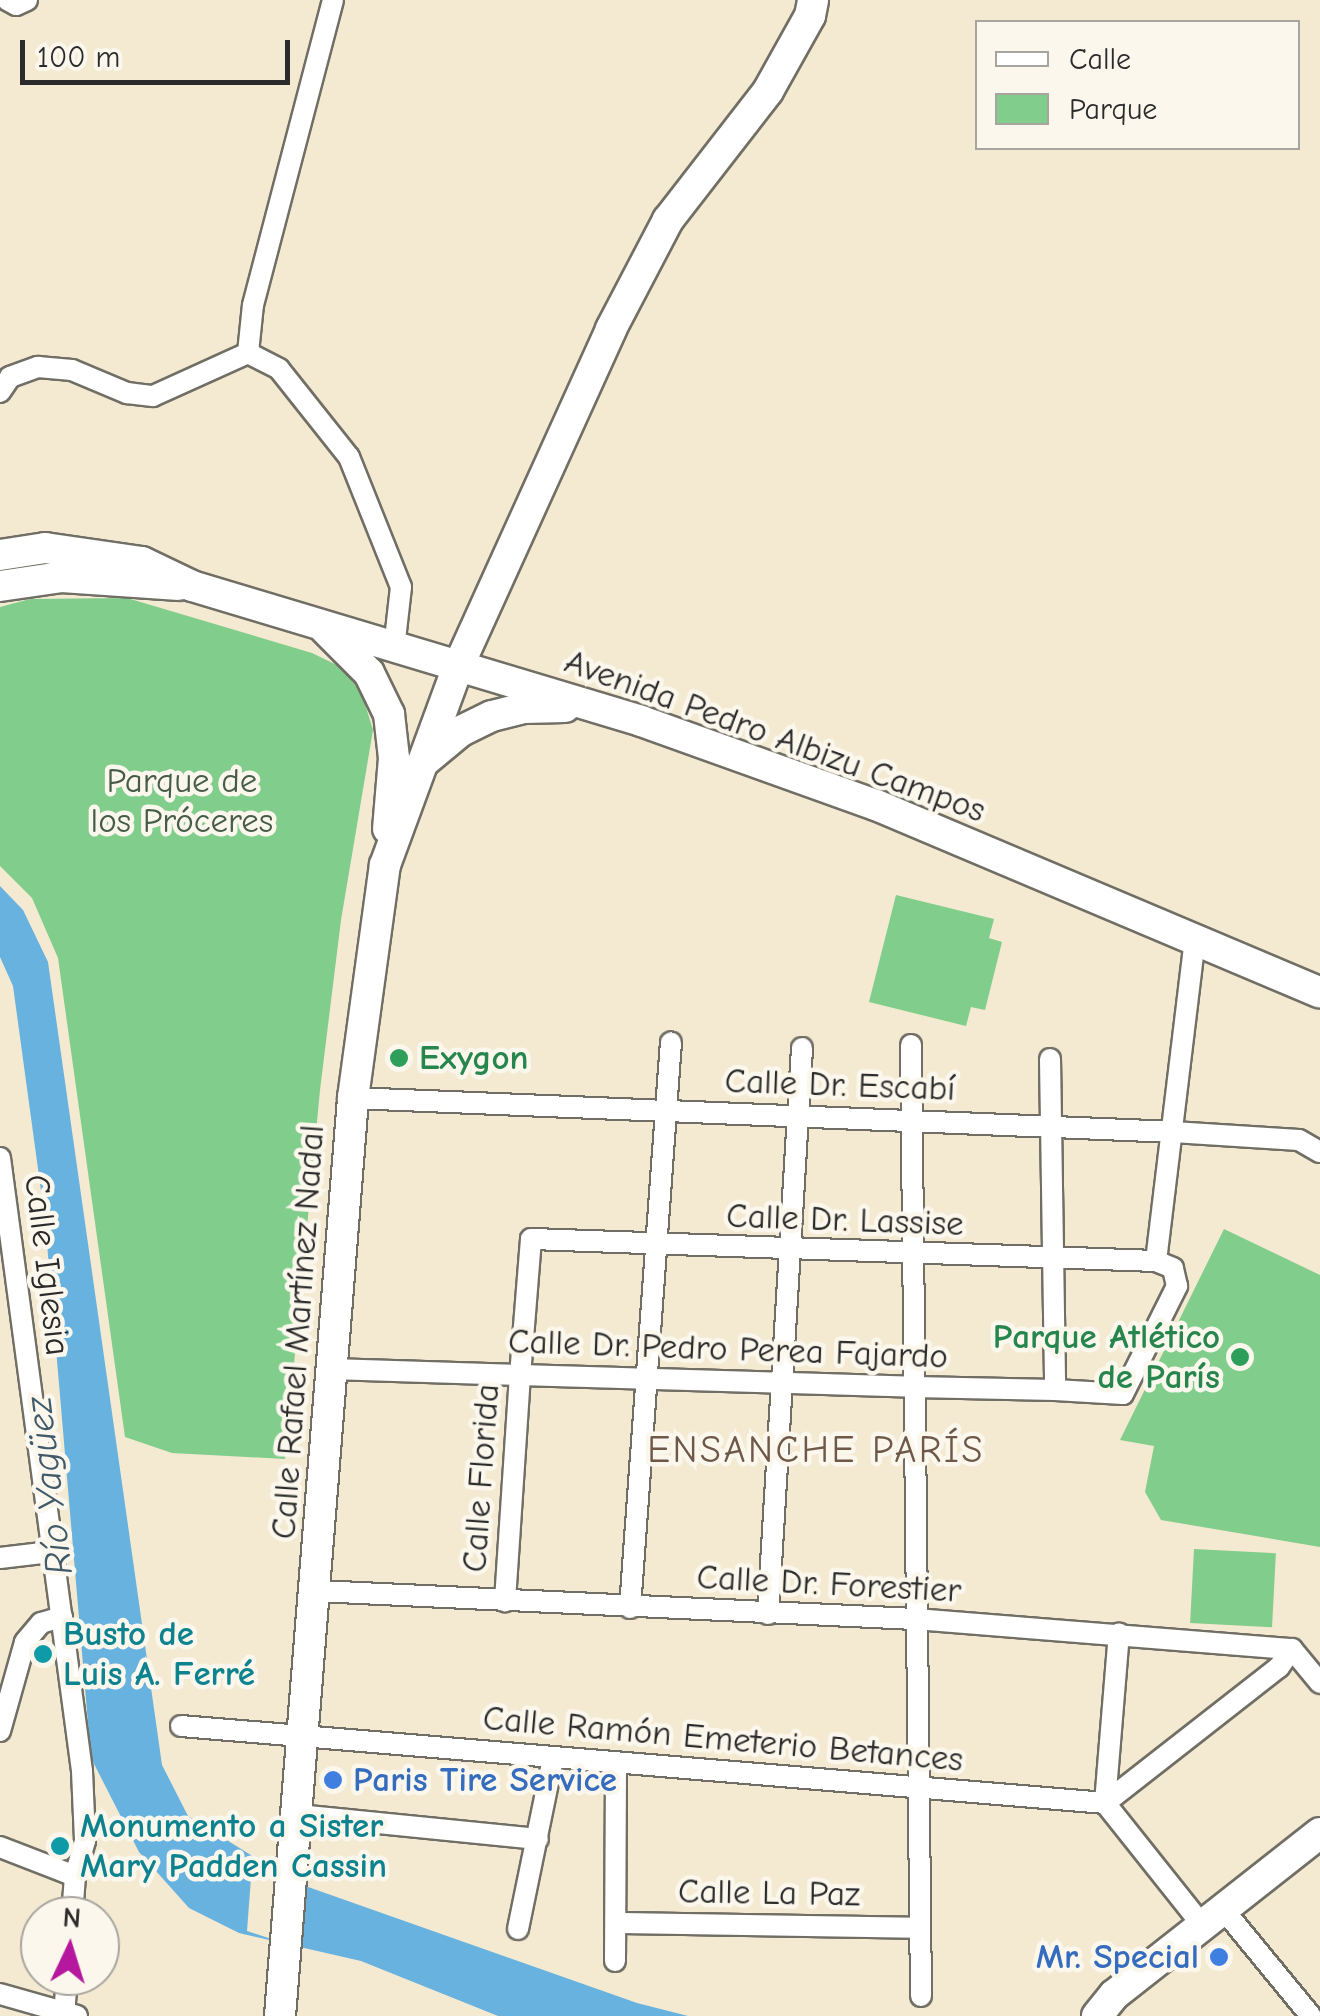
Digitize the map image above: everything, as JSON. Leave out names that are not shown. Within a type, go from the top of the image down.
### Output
[{"type":"main road","name":"Calle Rafael Martínez Nadal","points":[[280,2016],[317,1591],[353,1098],[385,865],[458,667],[612,329],[668,220],[768,91],[810,16],[813,0]]},
{"type":"main road","name":"Avenida Pedro Albizu Campos","points":[[0,554],[45,548],[142,562],[192,586],[592,706],[876,805],[1320,993]]},
{"type":"main road","name":"Avenida Pedro Albizu Campos","points":[[0,586],[62,577],[192,586]]},
{"type":"main road","points":[[322,626],[369,672],[389,714],[394,758],[385,865]]},
{"type":"main road","points":[[423,762],[461,731],[492,716],[524,708],[592,706]]},
{"type":"main road","points":[[1097,2016],[1114,1996],[1319,1837]]},
{"type":"street","points":[[248,353],[253,305],[332,1]]},
{"type":"street","points":[[3,380],[38,367],[72,370],[126,394],[153,396],[248,353]]},
{"type":"street","points":[[248,353],[278,368],[349,457],[401,587],[394,648]]},
{"type":"street","points":[[1156,1261],[1195,941]]},
{"type":"street","points":[[630,1608],[671,1042]]},
{"type":"street","points":[[912,1045],[921,1996]]},
{"type":"street","points":[[768,1614],[802,1048]]},
{"type":"street","points":[[1050,1060],[1050,1260],[1055,1390]]},
{"type":"street","name":"Calle Dr. Escabí","points":[[353,1098],[1173,1132],[1298,1140],[1320,1152]]},
{"type":"street","name":"Calle Iglesia","points":[[0,1162],[4,1216],[82,1770],[85,1841],[74,1896]]},
{"type":"street","name":"Calle Dr. Lassise","points":[[531,1239],[912,1256],[1156,1261]]},
{"type":"street","name":"Calle Florida","points":[[505,1602],[531,1239]]},
{"type":"street","name":"Calle Dr. Pedro Perea Fajardo","points":[[331,1368],[1123,1394],[1177,1286],[1173,1268],[1156,1261]]},
{"type":"street","points":[[0,1558],[51,1552]]},
{"type":"street","name":"Calle Dr. Forestier","points":[[317,1591],[916,1620],[1292,1649]]},
{"type":"street","points":[[0,1732],[25,1642],[34,1629],[62,1617]]},
{"type":"street","points":[[1119,1634],[1105,1803],[1311,2016]]},
{"type":"street","points":[[1105,1803],[1279,1667],[1292,1649],[1320,1683]]},
{"type":"street","name":"Calle Ramón Emeterio Betances","points":[[181,1726],[1105,1803]]},
{"type":"street","points":[[518,1929],[554,1758]]},
{"type":"street","points":[[615,1961],[616,1762]]},
{"type":"street","points":[[298,1814],[538,1839]]},
{"type":"street","points":[[0,1847],[75,1876]]},
{"type":"street","name":"Calle La Paz","points":[[616,1923],[920,1928]]},
{"type":"street","points":[[0,1994],[69,2015]]},
{"type":"green space","name":"Parque de los Próceres","points":[[127,598],[312,653],[343,668],[362,694],[373,730],[341,920],[320,1090],[285,1459],[172,1453],[125,1437],[58,958],[32,898],[0,866],[0,607],[30,599]]},
{"type":"green space","points":[[896,895],[994,919],[989,938],[1002,942],[985,1010],[971,1007],[966,1026],[869,1002]]},
{"type":"green space","name":"Parque Atlético de París","points":[[1224,1229],[1320,1275],[1320,1547],[1161,1520],[1145,1492],[1154,1446],[1120,1440]]},
{"type":"green space","points":[[1194,1549],[1276,1553],[1272,1627],[1190,1623]]},
{"type":"water","points":[[0,886],[23,910],[48,962],[162,1765],[188,1816],[294,1882],[637,2003],[688,2016],[498,2016],[361,1961],[239,1933],[189,1908],[139,1852],[91,1758],[45,1220],[13,986],[0,957]]},
{"type":"pier","points":[[253,1851],[296,1877],[296,1947],[247,1931]]},
{"type":"place","name":"Exygon","points":[[399,1058]]},
{"type":"place","name":"Parque Atlético de París","points":[[1240,1357]]},
{"type":"place","name":"Busto de Luis A. Ferré","points":[[43,1654]]},
{"type":"place","name":"Paris Tire Service","points":[[333,1780]]},
{"type":"place","name":"Monumento a Sister Mary Padden Cassin","points":[[60,1846]]},
{"type":"place","name":"Mr. Special","points":[[1219,1957]]},
{"type":"district","name":"ENSANCHE PARÍS","points":[[816,1451]]},
{"type":"water label","name":"Río Yagüez","points":[[50,1486]]}]
